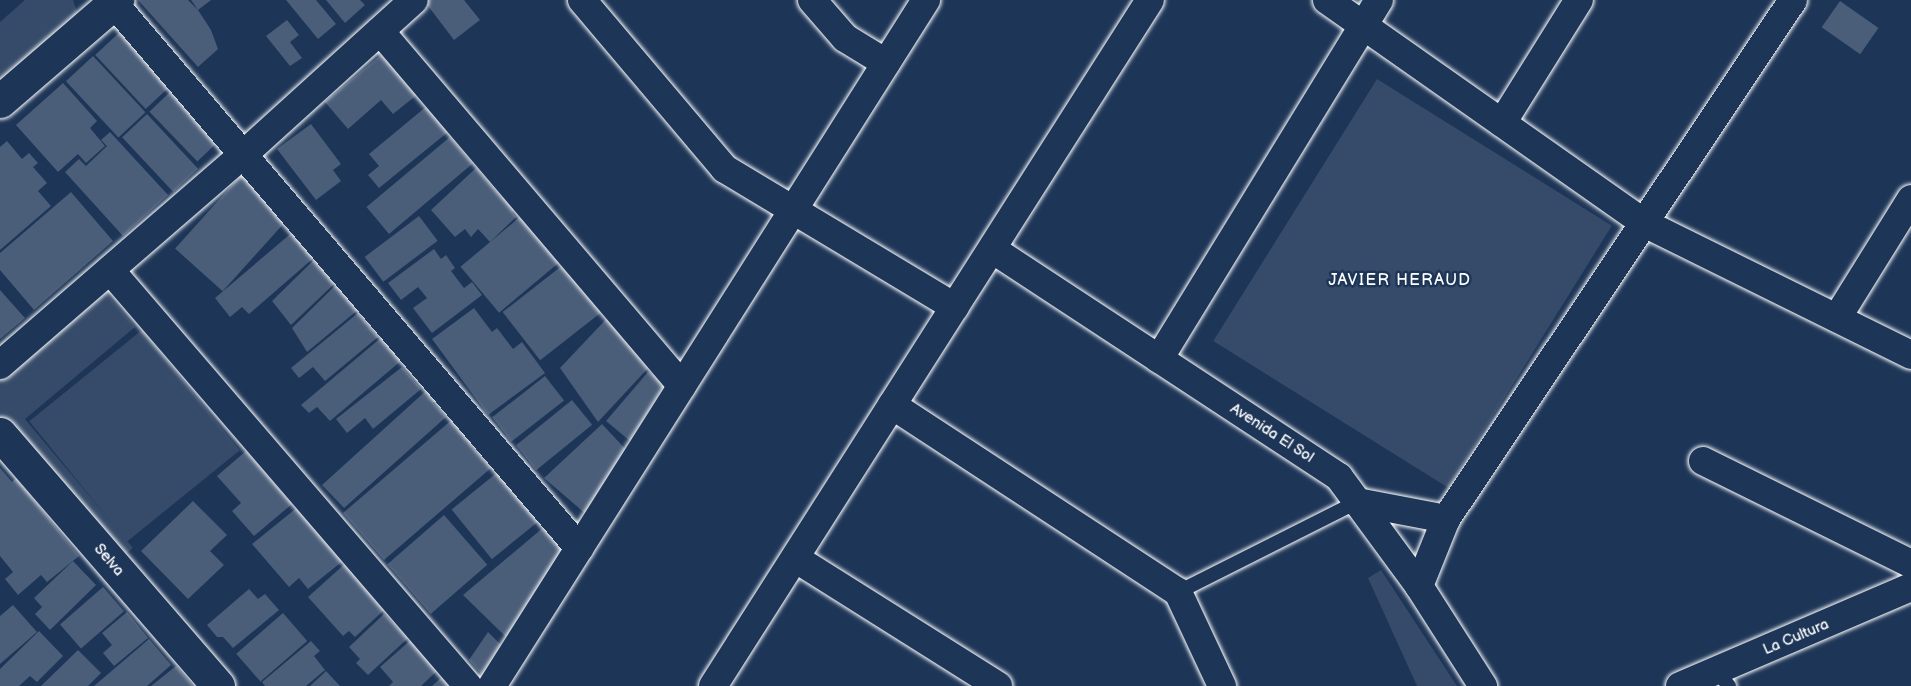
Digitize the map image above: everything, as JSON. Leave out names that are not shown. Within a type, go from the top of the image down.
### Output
[{"type":"street","points":[[0,365],[244,154],[414,0]]},
{"type":"street","points":[[582,0],[725,169],[955,307]]},
{"type":"street","points":[[813,0],[845,38],[886,63]]},
{"type":"street","points":[[492,686],[926,0]]},
{"type":"street","points":[[713,686],[1150,0]]},
{"type":"street","points":[[1327,0],[1644,223],[1911,355]]},
{"type":"street","points":[[1159,359],[1379,0]]},
{"type":"street","points":[[1502,123],[1579,0]]},
{"type":"street","points":[[1419,586],[1446,519],[1793,0]]},
{"type":"street","points":[[0,101],[114,1],[458,409],[579,548]]},
{"type":"street","points":[[380,31],[682,386]]},
{"type":"street","points":[[1837,318],[1911,199]]},
{"type":"street","name":"Avenida El Sol","points":[[992,249],[1339,477],[1419,586],[1483,686]]},
{"type":"street","points":[[110,270],[468,686]]},
{"type":"street","points":[[892,405],[1178,592],[1222,686]]},
{"type":"street","name":"Selva","points":[[0,434],[218,686]]},
{"type":"street","points":[[1702,461],[1911,564]]},
{"type":"street","points":[[1358,502],[1446,519]]},
{"type":"street","points":[[795,558],[998,686]]},
{"type":"street","name":"La Cultura","points":[[1680,686],[1723,678],[1911,587]]},
{"type":"lane","points":[[1178,592],[1358,502]]},
{"type":"shaded area","points":[[25,0],[73,0],[78,15],[0,83],[0,22]]},
{"type":"shaded area","points":[[1377,79],[1612,226],[1448,488],[1213,341]]},
{"type":"shaded area","points":[[101,287],[135,327],[25,419],[133,548],[118,560],[0,420],[0,370]]},
{"type":"shaded area","points":[[142,330],[240,450],[127,542],[29,421]]},
{"type":"shaded area","points":[[1381,570],[1457,686],[1417,686],[1368,578]]},
{"type":"building","points":[[138,0],[188,0],[198,10],[211,30],[218,49],[198,67]]},
{"type":"building","points":[[191,0],[211,0],[198,10]]},
{"type":"building","points":[[286,0],[316,0],[336,24],[318,39]]},
{"type":"building","points":[[326,0],[360,0],[365,5],[345,23]]},
{"type":"building","points":[[428,0],[464,0],[480,20],[454,40],[425,2]]},
{"type":"building","points":[[1840,1],[1879,28],[1860,54],[1822,27]]},
{"type":"building","points":[[287,20],[299,35],[290,42],[302,58],[290,66],[266,36]]},
{"type":"building","points":[[123,29],[173,83],[146,109],[95,55]]},
{"type":"building","points":[[388,49],[423,90],[393,114],[381,100],[348,129],[325,102]]},
{"type":"building","points":[[93,56],[146,112],[118,138],[66,81]]},
{"type":"building","points":[[63,83],[97,121],[90,128],[105,146],[86,163],[78,154],[58,172],[16,125]]},
{"type":"building","points":[[171,91],[219,141],[197,161],[149,112]]},
{"type":"building","points":[[427,106],[448,132],[379,188],[368,175],[379,166],[369,154]]},
{"type":"building","points":[[147,114],[198,169],[173,192],[122,137]]},
{"type":"building","points":[[311,124],[341,164],[333,170],[341,181],[316,200],[277,149]]},
{"type":"building","points":[[110,132],[168,195],[123,236],[65,172],[79,159],[86,166],[107,146],[101,140]]},
{"type":"building","points":[[450,137],[472,164],[389,234],[367,207]]},
{"type":"building","points":[[7,141],[22,159],[29,153],[38,163],[33,167],[47,183],[38,191],[51,206],[0,250],[0,147]]},
{"type":"building","points":[[476,168],[502,198],[509,191],[521,204],[512,212],[516,217],[490,242],[478,229],[471,237],[465,229],[455,237],[431,210]]},
{"type":"building","points":[[244,172],[292,215],[223,291],[175,249]]},
{"type":"building","points":[[71,192],[113,241],[34,310],[0,270],[0,253]]},
{"type":"building","points":[[419,216],[438,241],[383,282],[365,257]]},
{"type":"building","points":[[521,216],[560,262],[499,313],[460,267]]},
{"type":"building","points":[[295,230],[317,255],[249,314],[242,307],[230,317],[215,298]]},
{"type":"building","points":[[434,249],[441,259],[446,255],[455,268],[451,271],[464,288],[472,282],[482,295],[432,333],[413,308],[427,298],[418,287],[401,300],[388,283]]},
{"type":"building","points":[[322,252],[325,273],[334,284],[291,325],[272,301]]},
{"type":"building","points":[[568,261],[606,309],[540,360],[503,312]]},
{"type":"building","points":[[342,279],[365,304],[307,352],[292,328]]},
{"type":"building","points":[[0,290],[25,318],[0,339]]},
{"type":"building","points":[[474,308],[492,332],[497,328],[513,349],[522,342],[545,373],[488,415],[432,339]]},
{"type":"building","points":[[358,313],[378,337],[325,381],[313,367],[299,378],[291,368]]},
{"type":"building","points":[[611,314],[650,366],[598,422],[560,368]]},
{"type":"building","points":[[382,337],[402,360],[330,421],[317,407],[309,413],[301,405]]},
{"type":"building","points":[[402,367],[421,389],[373,429],[365,418],[347,433],[336,419]]},
{"type":"building","points":[[648,372],[666,383],[630,441],[606,421]]},
{"type":"building","points":[[545,376],[564,400],[511,442],[492,417]]},
{"type":"building","points":[[428,389],[437,399],[433,403],[446,417],[344,508],[322,485]]},
{"type":"building","points":[[572,400],[592,425],[536,470],[516,445]]},
{"type":"building","points":[[454,418],[475,442],[471,446],[491,468],[384,560],[343,513]]},
{"type":"building","points":[[602,424],[630,454],[587,515],[544,478]]},
{"type":"building","points":[[246,451],[292,504],[254,536],[232,511],[241,503],[217,476]]},
{"type":"building","points":[[0,468],[12,482],[16,478],[79,556],[47,582],[41,575],[18,595],[5,579],[13,572],[0,556]]},
{"type":"building","points":[[499,471],[539,521],[492,559],[452,509]]},
{"type":"building","points":[[193,501],[227,535],[210,551],[224,565],[188,599],[141,551]]},
{"type":"building","points":[[299,506],[344,560],[308,589],[299,578],[289,587],[252,544]]},
{"type":"building","points":[[444,515],[487,565],[431,614],[387,564]]},
{"type":"building","points":[[544,527],[570,551],[509,640],[463,595]]},
{"type":"building","points":[[73,561],[96,585],[50,630],[35,614],[42,607],[34,598]]},
{"type":"building","points":[[348,561],[380,596],[375,600],[384,610],[355,637],[349,631],[343,636],[308,597]]},
{"type":"building","points":[[103,587],[124,611],[81,649],[60,624]]},
{"type":"building","points":[[249,589],[258,599],[265,594],[279,610],[233,648],[223,637],[217,637],[207,625]]},
{"type":"building","points":[[13,605],[37,632],[0,664],[0,616]]},
{"type":"building","points":[[127,612],[148,638],[114,666],[103,653],[112,645],[102,633]]},
{"type":"building","points":[[283,613],[307,641],[260,682],[236,654]]},
{"type":"building","points":[[384,614],[408,638],[368,675],[356,663],[360,659],[349,647]]},
{"type":"building","points":[[39,631],[63,656],[37,682],[30,676],[19,686],[0,686],[0,669]]},
{"type":"building","points":[[488,632],[503,647],[483,676],[469,660]]},
{"type":"building","points":[[149,639],[171,665],[147,686],[94,686]]},
{"type":"building","points":[[412,639],[440,668],[421,686],[389,686],[393,682],[380,667]]},
{"type":"building","points":[[311,641],[320,651],[314,656],[325,670],[306,686],[265,686],[262,682]]},
{"type":"building","points":[[78,650],[101,673],[88,686],[41,686]]},
{"type":"building","points":[[176,666],[193,686],[151,686]]},
{"type":"building","points":[[326,671],[340,686],[310,686]]},
{"type":"building","points":[[444,675],[454,686],[432,686]]},
{"type":"district","name":"JAVIER HERAUD","points":[[1400,281]]}]
